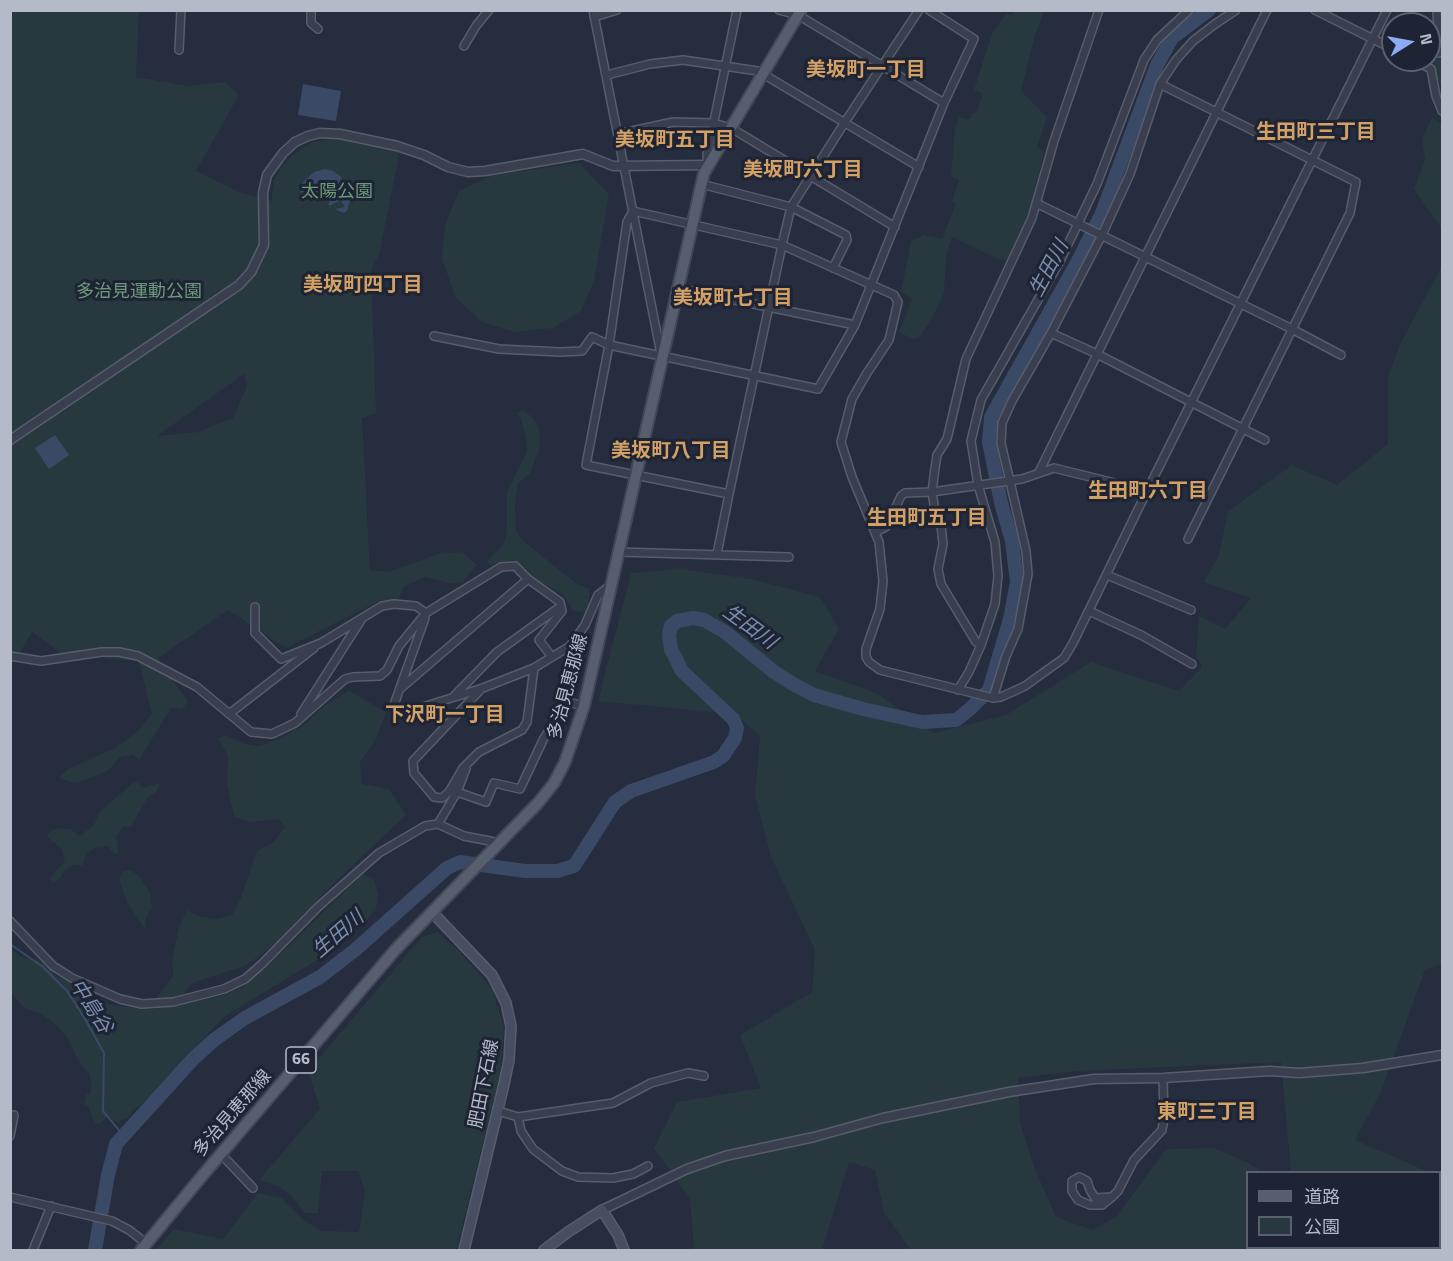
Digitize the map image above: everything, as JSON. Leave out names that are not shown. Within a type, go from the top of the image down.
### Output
[{"type":"main road","name":"多治見恵那線","points":[[144,1247],[396,950],[538,803],[554,783],[565,762],[584,706],[701,184],[708,165],[800,13]]},
{"type":"main road","name":"肥田下石線","points":[[432,912],[492,975],[506,1003],[510,1026],[509,1060],[464,1251]]},
{"type":"main road","points":[[544,1251],[567,1232],[602,1210],[618,1235],[624,1251]]},
{"type":"street","points":[[179,50],[180,10]]},
{"type":"street","points":[[310,10],[311,23],[318,29]]},
{"type":"street","points":[[464,46],[489,10]]},
{"type":"street","points":[[617,10],[594,14],[662,356]]},
{"type":"street","points":[[10,440],[239,285],[252,272],[264,245],[263,193],[267,175],[273,164],[295,142],[320,133],[340,134],[397,146],[468,172],[583,154],[613,166],[708,165],[706,155],[737,10]]},
{"type":"street","points":[[779,10],[800,13],[944,103]]},
{"type":"street","points":[[717,554],[791,207],[919,10]]},
{"type":"street","points":[[434,336],[523,351],[582,351],[592,338],[609,345],[818,389],[855,325],[944,103],[974,39],[929,10]]},
{"type":"street","points":[[981,645],[976,642],[941,584],[938,569],[943,544],[941,525],[935,511],[932,492],[937,455],[947,439],[966,359],[1027,228],[1099,10]]},
{"type":"street","points":[[958,690],[981,645],[995,604],[998,576],[995,542],[978,485],[971,441],[981,400],[1060,261],[1097,184],[1144,60],[1157,40],[1189,10]]},
{"type":"street","points":[[993,698],[1006,656],[1018,629],[1028,574],[1026,551],[1001,443],[1002,423],[1102,235],[1130,174],[1160,84],[1176,60],[1193,41],[1236,10]]},
{"type":"street","points":[[1039,472],[1267,10]]},
{"type":"street","points":[[1315,10],[1381,43]]},
{"type":"street","points":[[633,211],[782,245],[894,295],[898,302],[889,340],[852,399],[841,442],[852,477],[879,542],[883,581],[880,609],[866,649],[866,657],[868,662],[880,670],[993,698],[1024,686],[1064,658],[1242,305],[1387,10]]},
{"type":"street","points":[[607,75],[650,64],[683,60],[726,65],[764,74],[919,167]]},
{"type":"street","points":[[1432,72],[1436,96],[1443,111]]},
{"type":"street","points":[[1160,84],[1356,182],[1350,213],[1188,539]]},
{"type":"street","points":[[618,134],[674,122],[714,123],[731,128],[895,227]]},
{"type":"street","points":[[701,184],[791,207],[846,235],[847,240],[833,268]]},
{"type":"street","points":[[1036,203],[1341,355]]},
{"type":"street","points":[[633,211],[627,222],[609,345],[586,465],[729,494]]},
{"type":"street","points":[[677,288],[855,325]]},
{"type":"street","points":[[1051,333],[1265,440]]},
{"type":"street","points":[[876,532],[887,526],[901,496],[905,493],[932,492],[1022,479],[1054,468],[1147,490]]},
{"type":"street","points":[[619,552],[789,557]]},
{"type":"street","points":[[10,656],[40,661],[102,652],[138,656],[197,687],[251,732],[272,734],[295,723],[345,679],[353,676],[380,676],[387,670],[399,646],[426,613],[501,567],[515,566],[528,579],[560,602],[562,611],[555,623],[539,640],[552,657]]},
{"type":"street","points":[[1107,575],[1191,610]]},
{"type":"street","points":[[398,691],[528,579]]},
{"type":"street","points":[[426,613],[394,702],[396,712],[404,712],[453,697],[534,668],[570,646],[585,626],[598,595],[611,585]]},
{"type":"street","points":[[229,714],[321,643],[382,606],[394,604],[416,606],[426,613]]},
{"type":"street","points":[[453,697],[497,652],[561,606]]},
{"type":"street","points":[[255,607],[255,633],[281,658],[321,643]]},
{"type":"street","points":[[1089,611],[1141,635],[1192,664]]},
{"type":"street","points":[[295,723],[362,618]]},
{"type":"street","points":[[483,687],[413,761],[414,772],[434,797],[442,798],[449,792],[463,768],[479,752],[522,730],[527,722],[534,668]]},
{"type":"street","points":[[457,792],[486,802],[494,783],[520,789],[544,738],[568,702],[584,706]]},
{"type":"street","points":[[438,824],[457,792],[468,764]]},
{"type":"street","points":[[10,921],[53,966],[72,978],[120,999],[142,1004],[173,1002],[224,989],[244,979],[262,964],[318,907],[379,853],[425,826],[438,824],[464,836],[500,843]]},
{"type":"street","points":[[602,1210],[687,1169],[725,1156],[883,1119],[1049,1084],[1094,1079],[1163,1078],[1270,1071],[1299,1073],[1352,1069],[1443,1055]]},
{"type":"street","points":[[498,1111],[518,1117],[613,1103],[651,1083],[688,1073],[704,1076]]},
{"type":"street","points":[[1112,1197],[1095,1198],[1087,1180],[1079,1177],[1072,1181],[1072,1191],[1078,1200],[1090,1205],[1102,1205],[1112,1197],[1118,1191],[1134,1160],[1162,1130],[1163,1078]]},
{"type":"street","points":[[10,1136],[14,1115]]},
{"type":"street","points":[[518,1117],[521,1131],[533,1149],[562,1171],[578,1177],[613,1178],[633,1174],[648,1166]]},
{"type":"street","points":[[221,1154],[253,1188]]},
{"type":"street","points":[[10,1197],[112,1221],[129,1230],[144,1247]]},
{"type":"street","points":[[33,1251],[51,1206]]},
{"type":"green space","points":[[11,11],[139,11],[136,77],[187,86],[225,82],[239,95],[196,171],[239,192],[271,201],[274,180],[283,164],[311,143],[337,137],[400,150],[379,255],[373,264],[371,275],[376,413],[362,418],[370,570],[388,572],[438,554],[462,552],[477,565],[463,582],[450,583],[425,577],[403,587],[399,601],[381,600],[286,648],[228,610],[158,658],[188,702],[182,709],[171,708],[139,760],[133,755],[120,757],[108,771],[75,783],[58,778],[68,769],[115,748],[138,731],[152,714],[139,661],[108,659],[90,653],[66,657],[32,632],[19,654],[11,652]],"holes":[[[244,374],[247,386],[233,418],[198,432],[157,436]]]},
{"type":"green space","points":[[1014,11],[1044,11],[1035,35],[1021,91],[1047,117],[1037,147],[1044,151],[1029,214],[1006,261],[952,237],[946,256],[944,293],[930,322],[919,338],[912,339],[899,332],[912,299],[901,292],[911,241],[924,235],[942,239],[956,203],[952,201],[959,180],[951,176],[955,129],[959,117],[969,120],[973,113],[976,113],[983,94],[974,90],[992,34],[1006,14],[1012,15]]},
{"type":"green space","points":[[1441,49],[1442,87],[1435,72],[1441,72]]},
{"type":"green space","points":[[1432,117],[1442,125],[1442,229],[1414,189],[1425,160],[1422,139]]},
{"type":"green space","points":[[579,163],[609,194],[594,281],[581,311],[553,328],[514,332],[482,322],[456,298],[442,259],[445,225],[459,191],[493,175]]},
{"type":"green space","points":[[1442,266],[1442,964],[1425,970],[1381,1092],[1355,1140],[1427,1171],[1291,1171],[1281,1062],[1075,1071],[1018,1078],[1020,1123],[1035,1169],[1056,1217],[1092,1230],[1117,1216],[1166,1149],[1214,1148],[1249,1163],[1261,1171],[1246,1171],[1246,1249],[1441,1249],[1441,1178],[1442,1250],[911,1250],[884,1213],[875,1170],[849,1162],[822,1250],[694,1250],[690,1199],[654,1148],[677,1102],[761,1088],[740,1035],[812,992],[815,950],[771,857],[755,795],[760,736],[735,714],[598,701],[631,573],[681,569],[751,579],[820,597],[839,629],[815,671],[876,693],[934,733],[1006,715],[1091,662],[1179,691],[1202,667],[1196,656],[1199,616],[1225,629],[1251,598],[1204,582],[1219,555],[1228,511],[1292,465],[1337,485],[1388,444],[1388,377],[1400,344]]},
{"type":"green space","points":[[522,410],[531,416],[539,428],[540,447],[530,473],[518,483],[515,502],[516,531],[522,540],[577,584],[589,589],[589,613],[573,611],[563,594],[539,581],[513,560],[490,565],[487,561],[503,545],[507,532],[507,492],[527,452],[526,437],[517,413]]},
{"type":"green space","points":[[349,691],[386,712],[375,741],[360,762],[362,784],[389,789],[406,815],[325,892],[275,944],[247,965],[192,983],[184,993],[174,998],[156,999],[173,976],[172,960],[179,927],[187,910],[197,916],[217,919],[232,915],[240,900],[257,851],[274,842],[285,827],[278,819],[251,822],[234,817],[227,784],[228,756],[218,738],[226,735],[241,743],[259,746],[276,740],[303,726],[324,706]]},
{"type":"green space","points":[[137,782],[143,788],[160,783],[157,791],[147,798],[131,827],[123,827],[116,836],[119,854],[114,853],[107,846],[96,847],[86,854],[83,865],[74,865],[64,871],[61,877],[53,883],[50,879],[65,863],[62,849],[47,837],[48,833],[57,828],[70,829],[80,836],[94,825],[99,812]]},
{"type":"green space","points":[[123,871],[132,871],[139,876],[150,893],[152,908],[146,917],[145,929],[127,902],[119,879]]},
{"type":"green space","points":[[363,874],[374,879],[378,894],[376,910],[332,951],[225,1016],[142,1104],[133,1110],[128,1118],[117,1123],[108,1116],[100,1124],[95,1124],[88,1106],[84,1104],[86,1094],[90,1095],[92,1085],[89,1073],[81,1065],[65,1034],[39,1013],[24,1008],[11,992],[11,947],[23,958],[38,960],[89,997],[115,1006],[154,1009],[220,996],[243,987],[268,966]]},
{"type":"green space","points":[[437,932],[458,950],[492,989],[504,1028],[500,1074],[456,1250],[156,1250],[174,1229],[223,1239],[258,1193],[281,1198],[304,1220],[322,1231],[359,1232],[365,1191],[358,1171],[322,1171],[318,1213],[305,1213],[290,1194],[278,1186],[259,1180],[320,1109],[308,1071],[422,937]]},
{"type":"water","points":[[303,84],[341,91],[336,121],[298,115]]},
{"type":"water","points":[[325,169],[340,176],[348,187],[350,200],[347,211],[343,213],[335,209],[345,207],[341,200],[330,206],[328,204],[330,201],[321,195],[300,192],[303,182],[314,172]]},
{"type":"water","points":[[55,435],[69,455],[49,469],[35,448]]},
{"type":"waterway","name":"生田川","points":[[95,1250],[108,1175],[116,1144],[193,1059],[214,1040],[245,1018],[320,977],[355,950],[447,868],[460,862],[525,871],[557,871],[574,866],[615,802],[631,791],[714,762],[723,756],[735,738],[737,728],[733,719],[682,671],[671,649],[669,635],[671,626],[677,621],[693,618],[704,620],[725,632],[774,672],[793,684],[814,695],[863,709],[922,722],[956,720],[989,690],[1010,619],[1017,582],[1012,541],[1001,503],[989,442],[991,417],[1077,263],[1102,213],[1157,65],[1172,38],[1209,10]]},
{"type":"waterway","name":"中島谷","points":[[10,944],[43,967],[68,992],[85,1019],[104,1053],[103,1111],[123,1135]]},
{"type":"district","name":"美坂町一丁目","points":[[866,71]]},
{"type":"district","name":"生田町三丁目","points":[[1316,133]]},
{"type":"district","name":"美坂町五丁目","points":[[675,141]]},
{"type":"district","name":"美坂町六丁目","points":[[803,171]]},
{"type":"district","name":"美坂町四丁目","points":[[363,286]]},
{"type":"district","name":"美坂町七丁目","points":[[733,299]]},
{"type":"district","name":"美坂町八丁目","points":[[671,452]]},
{"type":"district","name":"生田町六丁目","points":[[1148,492]]},
{"type":"district","name":"生田町五丁目","points":[[927,519]]},
{"type":"district","name":"下沢町一丁目","points":[[445,716]]},
{"type":"district","name":"東町三丁目","points":[[1207,1113]]},
{"type":"park label","name":"太陽公園","points":[[337,193]]},
{"type":"park label","name":"多治見運動公園","points":[[139,293]]}]
